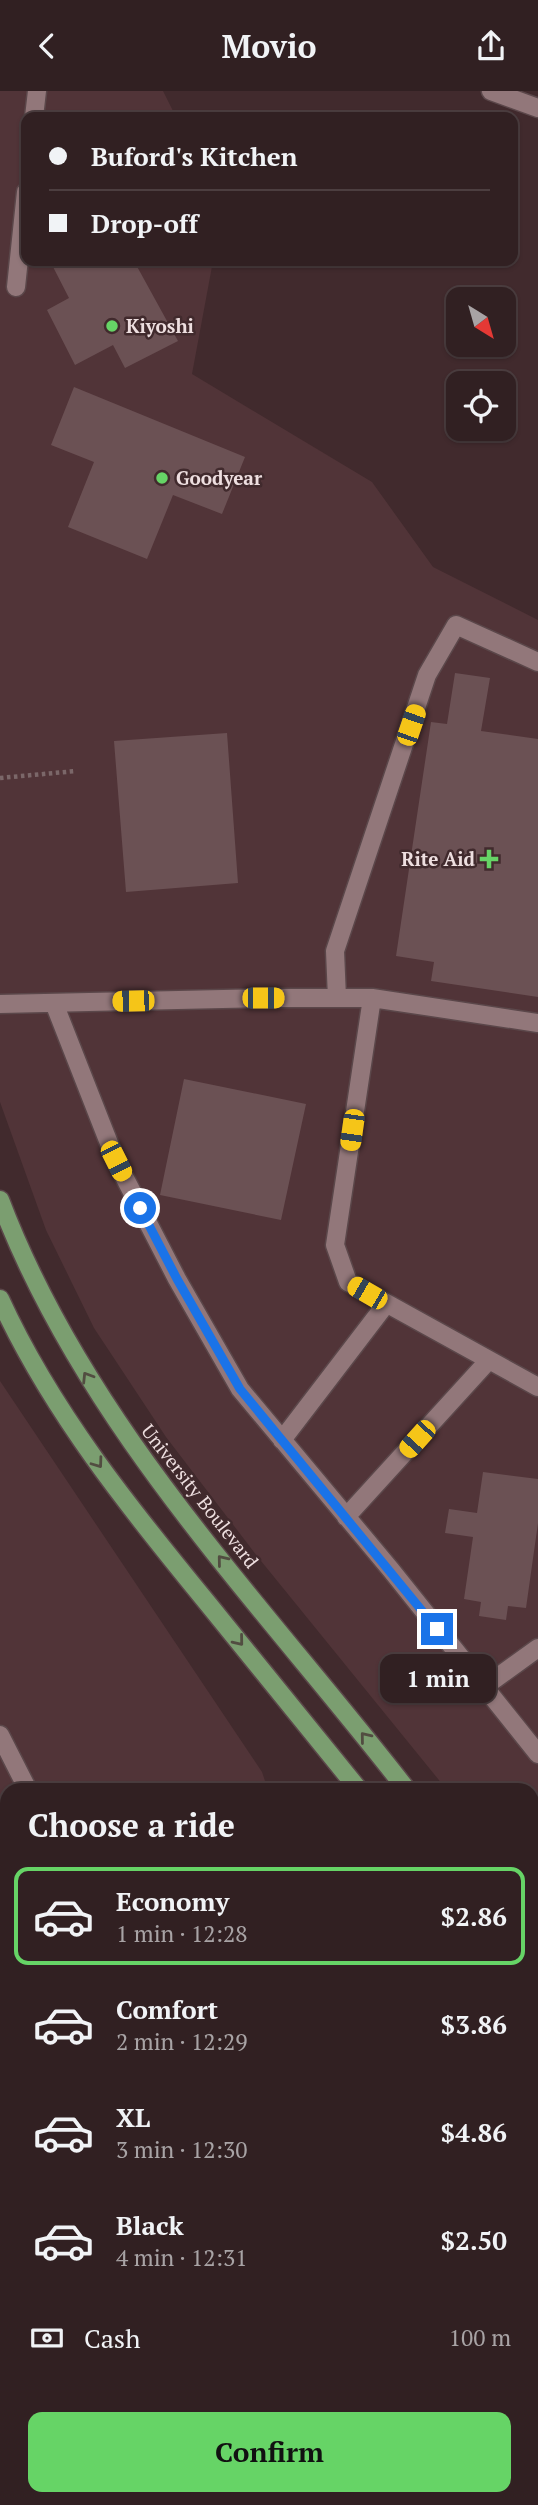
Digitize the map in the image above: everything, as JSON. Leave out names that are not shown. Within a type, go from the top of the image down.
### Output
[{"type":"main road","name":"University Boulevard","points":[[0,1200],[39,1291],[75,1357],[109,1411],[180,1507],[401,1783]]},
{"type":"main road","points":[[0,1299],[51,1391],[124,1498],[353,1783]]},
{"type":"street","points":[[35,112],[37,91]]},
{"type":"street","points":[[491,91],[538,108]]},
{"type":"street","points":[[16,287],[21,240]]},
{"type":"street","points":[[337,998],[335,951],[427,675],[456,625],[538,662]]},
{"type":"street","points":[[372,998],[335,1245],[348,1282],[538,1387]]},
{"type":"street","points":[[0,1004],[372,998],[538,1023]]},
{"type":"street","points":[[54,1003],[116,1161],[177,1279],[240,1389],[538,1755]]},
{"type":"street","points":[[282,1440],[386,1304]]},
{"type":"street","points":[[346,1517],[489,1360]]},
{"type":"street","points":[[484,1687],[538,1648]]},
{"type":"street","points":[[0,1735],[24,1783]]},
{"type":"path","points":[[0,778],[76,771]]},
{"type":"shaded area","points":[[0,91],[163,91],[174,112],[21,112],[21,266],[212,266],[192,374],[372,482],[433,567],[538,620],[538,1783],[441,1783],[257,1556],[166,1437],[94,1328],[46,1230],[0,1102]]},
{"type":"shaded area","points":[[0,1381],[262,1772],[266,1783],[0,1783]]},
{"type":"building","name":"Kiyoshi","points":[[53,266],[137,266],[178,341],[125,368],[113,345],[75,365],[47,310],[69,298]]},
{"type":"building","name":"Goodyear","points":[[74,387],[245,457],[222,514],[173,495],[147,559],[68,527],[94,462],[51,445]]},
{"type":"building","points":[[455,673],[490,678],[481,731],[538,739],[538,997],[431,981],[434,962],[396,956],[431,722],[447,724]]},
{"type":"building","points":[[227,733],[238,883],[126,892],[114,741]]},
{"type":"building","points":[[184,1079],[306,1104],[281,1220],[160,1195]]},
{"type":"building","points":[[483,1472],[538,1479],[538,1523],[526,1608],[508,1606],[506,1620],[479,1616],[481,1602],[464,1599],[473,1537],[445,1533],[449,1509],[477,1513]]},
{"type":"place","name":"Kiyoshi","points":[[112,326]]},
{"type":"place","name":"Goodyear","points":[[162,478]]},
{"type":"place","name":"Rite Aid","points":[[489,859]]},
{"type":"route","points":[[140,1208],[240,1389],[437,1629]]}]
